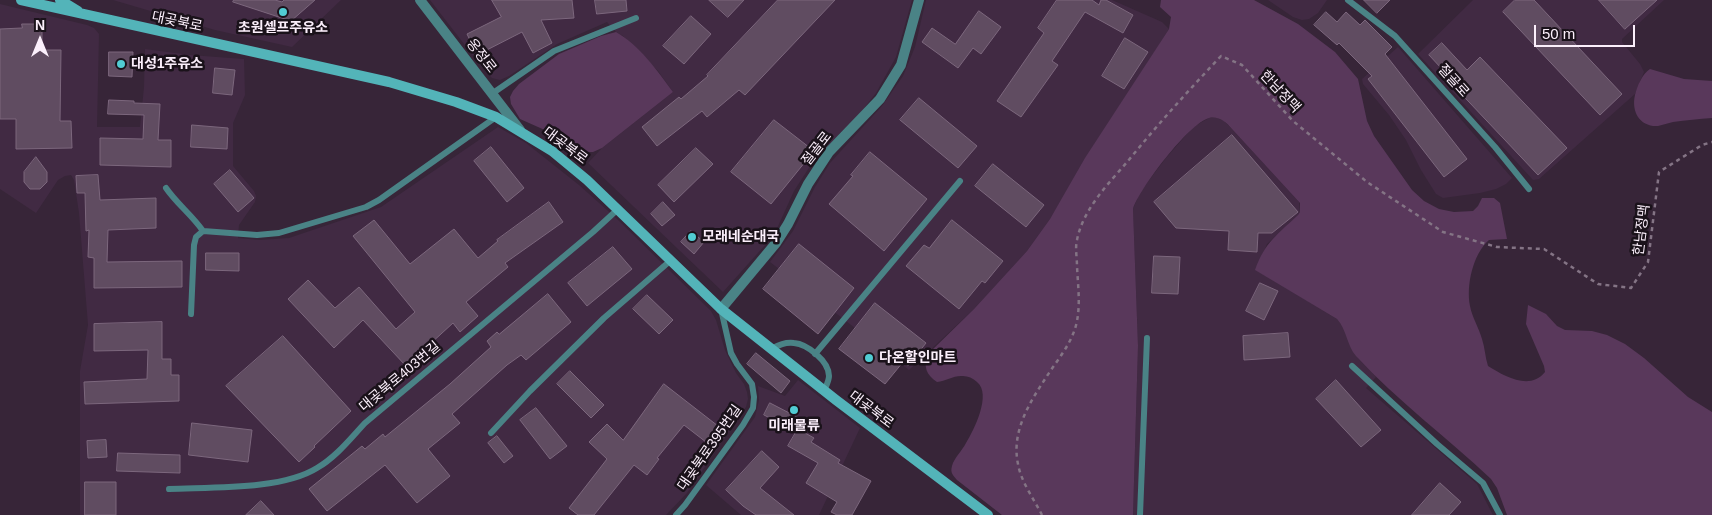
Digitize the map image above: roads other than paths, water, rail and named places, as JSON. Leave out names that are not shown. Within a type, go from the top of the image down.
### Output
[{"type":"street","name":"대곶북로","points":[[21,0],[389,82],[456,102],[496,117],[552,151],[587,180],[670,262],[721,309],[824,391],[988,515]]},
{"type":"street","points":[[60,0],[88,16]]},
{"type":"street","name":"옹정로","points":[[420,0],[520,130]]},
{"type":"street","name":"절골로","points":[[721,309],[776,243],[808,184],[829,152],[880,99],[901,64],[919,0]]},
{"type":"lane","name":"절골로","points":[[1348,0],[1395,36],[1495,147],[1529,189]]},
{"type":"lane","points":[[493,94],[554,51],[636,18]]},
{"type":"lane","points":[[191,314],[194,245],[196,237],[203,231],[257,234],[280,233],[366,206],[387,194],[496,117]]},
{"type":"lane","points":[[815,354],[960,181]]},
{"type":"lane","points":[[166,188],[176,202],[192,216],[203,231]]},
{"type":"lane","name":"대곶북로403번길","points":[[169,489],[243,486],[298,477],[318,468],[340,450],[364,422],[586,238],[617,210]]},
{"type":"lane","points":[[492,433],[530,391],[604,318],[670,262]]},
{"type":"lane","name":"대곶북로395번길","points":[[676,515],[743,425],[753,408],[752,384],[737,364],[731,352],[721,309]]},
{"type":"lane","points":[[1140,515],[1147,338]]},
{"type":"lane","points":[[771,349],[780,344],[796,343],[815,354],[828,370],[829,377],[824,391]]},
{"type":"lane","points":[[1352,366],[1483,483],[1500,515]]},
{"type":"place","name":"초원셀프주유소","points":[[283,12]]},
{"type":"place","name":"대성1주유소","points":[[121,64]]},
{"type":"place","name":"모래네순대국","points":[[692,237]]},
{"type":"place","name":"다온할인마트","points":[[869,358]]},
{"type":"place","name":"미래물류","points":[[794,410]]}]
